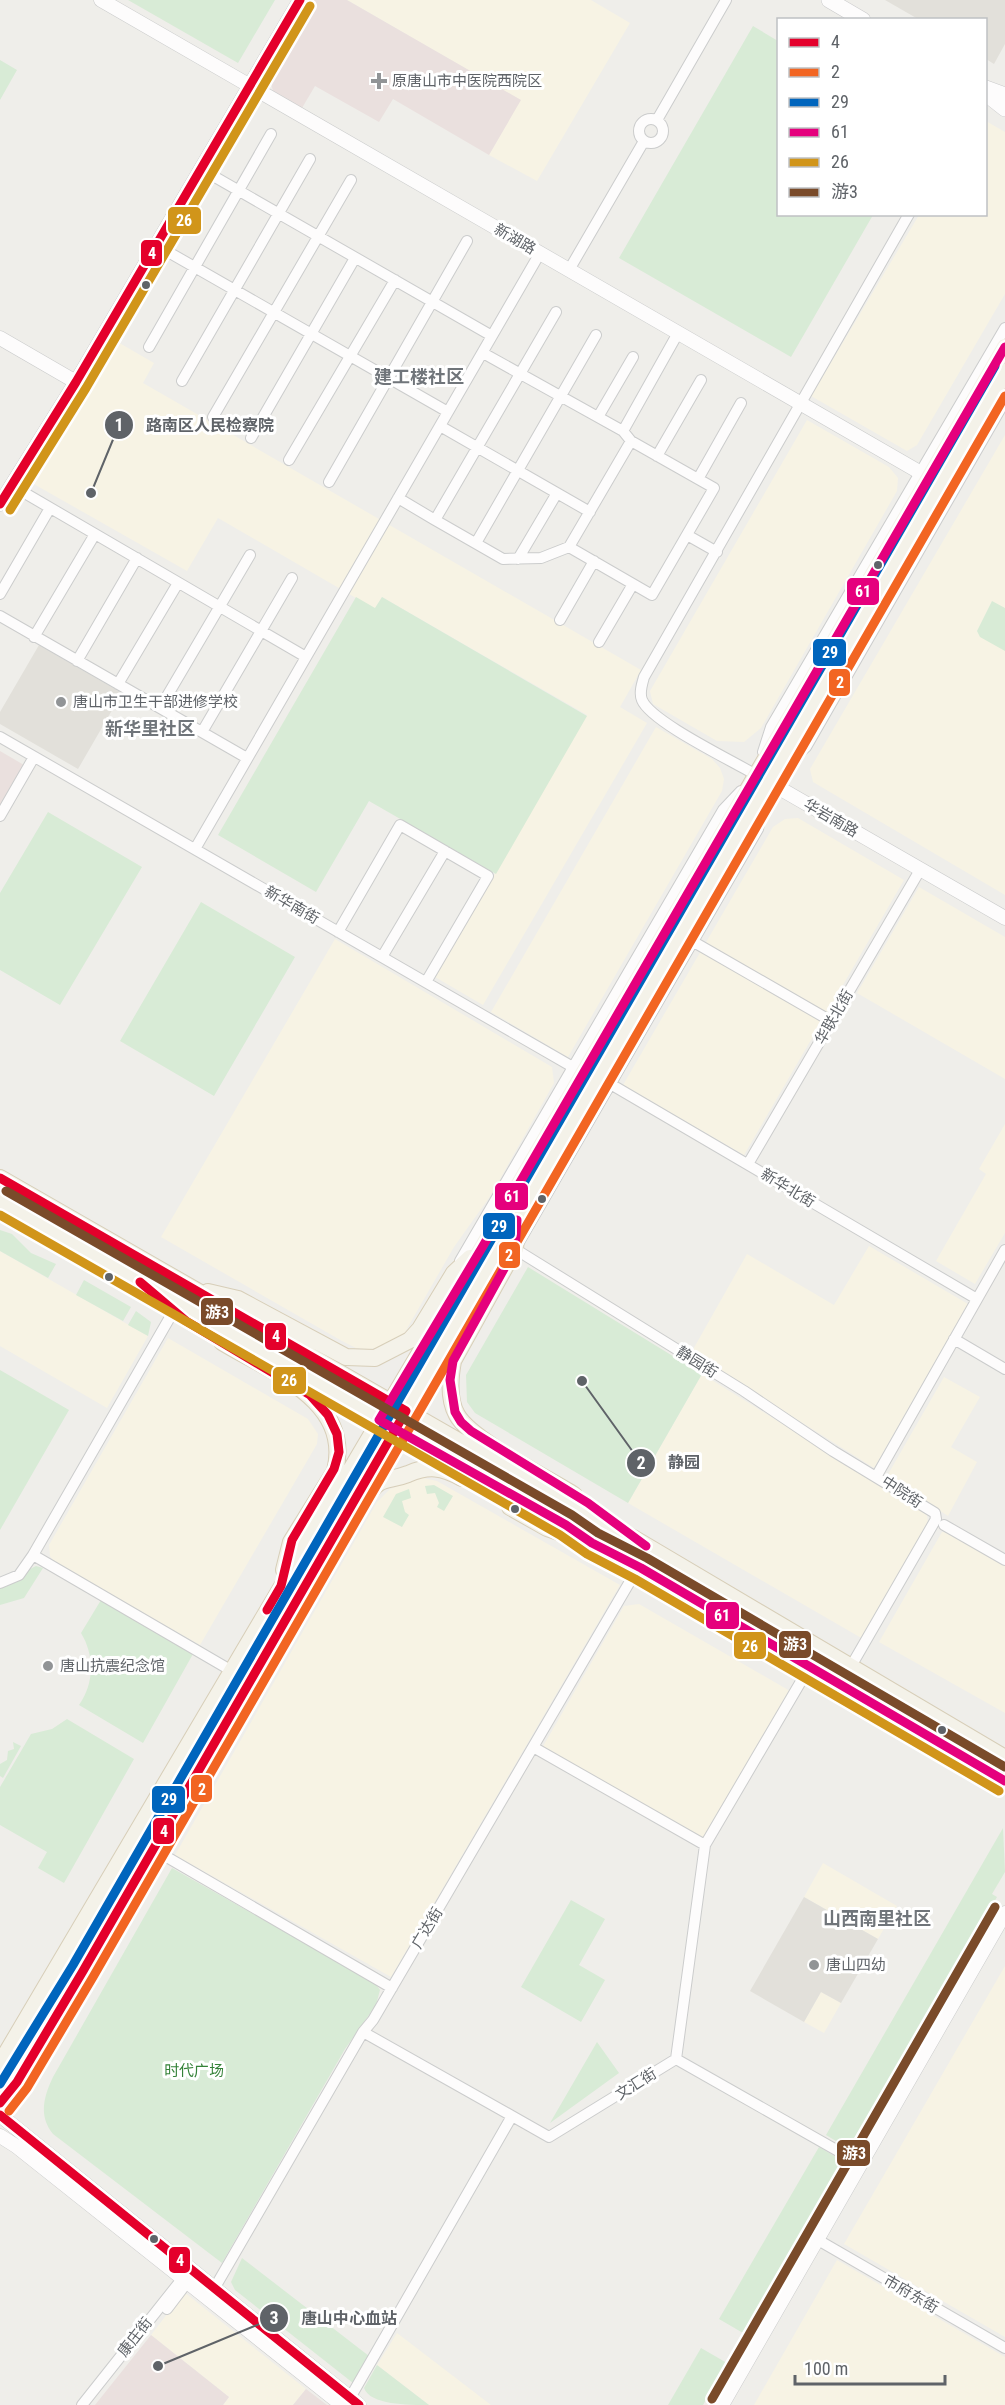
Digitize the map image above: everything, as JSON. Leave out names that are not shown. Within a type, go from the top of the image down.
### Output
[{"type":"main road","points":[[829,0],[860,18]]},
{"type":"main road","points":[[987,88],[1005,95]]},
{"type":"main road","points":[[987,95],[1005,109]]},
{"type":"main road","points":[[762,778],[924,475],[1005,347]]},
{"type":"main road","points":[[0,2103],[17,2082],[517,1221],[592,1076],[762,778],[1005,372]]},
{"type":"main road","points":[[0,2064],[483,1246],[592,1076]]},
{"type":"main road","points":[[0,1178],[608,1527],[633,1538]]},
{"type":"main road","points":[[0,1201],[566,1525],[591,1543]]},
{"type":"main road","points":[[517,1221],[515,1249],[453,1360],[450,1380],[455,1412],[471,1431],[588,1503],[633,1538],[1005,1758]]},
{"type":"main road","points":[[189,1288],[238,1299],[346,1356],[359,1359],[383,1356],[410,1340],[420,1329],[454,1273],[483,1246]]},
{"type":"main road","points":[[152,1289],[173,1312],[310,1395],[323,1407],[333,1422],[338,1444],[335,1471],[291,1542],[280,1588]]},
{"type":"main road","points":[[314,1571],[334,1550],[377,1484],[386,1478],[407,1474],[424,1467],[436,1467],[450,1471],[547,1528],[591,1543],[641,1568],[1005,1781]]},
{"type":"street","name":"新湖路","points":[[101,0],[924,475]]},
{"type":"street","points":[[0,504],[76,382],[300,0]]},
{"type":"street","points":[[657,120],[726,0]]},
{"type":"street","points":[[649,119],[657,120],[663,129],[662,137],[652,143],[644,141],[639,131],[642,123],[649,119]]},
{"type":"street","points":[[149,347],[271,134]]},
{"type":"street","points":[[569,270],[644,141]]},
{"type":"street","points":[[182,381],[310,159]]},
{"type":"street","points":[[201,169],[492,336]]},
{"type":"street","points":[[213,417],[351,180]]},
{"type":"street","points":[[687,535],[717,552],[908,216]]},
{"type":"street","points":[[329,482],[467,241]]},
{"type":"street","points":[[156,245],[448,412]]},
{"type":"street","points":[[195,849],[540,254]]},
{"type":"street","points":[[251,438],[355,258]]},
{"type":"street","points":[[289,460],[395,280]]},
{"type":"street","points":[[435,520],[556,312]]},
{"type":"street","points":[[924,475],[1005,328]]},
{"type":"street","points":[[623,432],[678,333]]},
{"type":"street","points":[[476,543],[596,335]]},
{"type":"street","points":[[0,338],[76,382]]},
{"type":"street","points":[[483,353],[598,417],[623,432],[632,441],[714,488],[652,595],[569,547]]},
{"type":"street","points":[[598,417],[633,357]]},
{"type":"street","points":[[657,456],[701,380]]},
{"type":"street","points":[[454,1273],[592,1076],[692,941],[758,829],[762,778],[806,747],[1005,401]]},
{"type":"street","points":[[698,478],[741,403]]},
{"type":"street","points":[[440,426],[590,512]]},
{"type":"street","points":[[398,498],[503,559],[541,558],[569,547],[632,441]]},
{"type":"street","points":[[11,485],[306,657]]},
{"type":"street","points":[[518,559],[557,493]]},
{"type":"street","points":[[0,594],[50,508]]},
{"type":"street","points":[[34,637],[94,534]]},
{"type":"street","name":"华岩南路","points":[[717,552],[644,677],[641,688],[642,701],[656,718],[1005,918]]},
{"type":"street","points":[[160,708],[250,555]]},
{"type":"street","points":[[77,661],[137,558]]},
{"type":"street","points":[[560,620],[594,561]]},
{"type":"street","points":[[202,732],[292,578]]},
{"type":"street","points":[[118,684],[178,583]]},
{"type":"street","points":[[599,642],[633,584]]},
{"type":"street","points":[[0,616],[248,758]]},
{"type":"street","name":"新华南街","points":[[0,737],[592,1076]]},
{"type":"street","points":[[0,816],[34,757]]},
{"type":"street","points":[[338,932],[400,825],[488,876],[426,982]]},
{"type":"street","points":[[382,957],[445,851]]},
{"type":"street","name":"华联北街","points":[[748,1164],[920,870]]},
{"type":"street","points":[[692,941],[831,1021]]},
{"type":"street","points":[[515,1249],[592,1076]]},
{"type":"street","name":"新华北街","points":[[592,1076],[748,1164],[977,1299]]},
{"type":"street","name":"静园街","points":[[515,1249],[744,1391],[876,1478]]},
{"type":"street","name":"中院街","points":[[850,1668],[936,1519],[934,1513],[876,1478],[1005,1250]]},
{"type":"street","points":[[0,1583],[19,1575],[33,1555],[173,1312]]},
{"type":"street","points":[[954,1340],[1005,1369]]},
{"type":"street","points":[[944,1525],[1005,1560]]},
{"type":"street","points":[[33,1555],[232,1671]]},
{"type":"street","name":"广达街","points":[[214,2289],[363,2032],[392,1988],[632,1578],[641,1568]]},
{"type":"street","points":[[810,1666],[705,1845],[676,2059],[861,2164]]},
{"type":"street","points":[[533,1747],[705,1845]]},
{"type":"street","points":[[153,1849],[392,1988]]},
{"type":"street","points":[[722,2405],[1005,1912]]},
{"type":"street","points":[[350,2403],[512,2116],[363,2032]]},
{"type":"street","name":"文汇街","points":[[512,2116],[549,2137],[676,2059]]},
{"type":"street","points":[[0,2115],[188,2276],[214,2289],[350,2403]]},
{"type":"street","points":[[0,2136],[188,2276],[350,2403]]},
{"type":"street","name":"市府东街","points":[[818,2240],[1005,2348]]},
{"type":"street","name":"康庄街","points":[[82,2405],[188,2276]]},
{"type":"street","name":"康庄街","points":[[90,2405],[188,2276]]},
{"type":"shaded area","name":"原唐山市中医院西院区","points":[[313,0],[347,0],[521,100],[489,155],[393,99],[379,122],[315,86],[302,108],[273,91],[269,76]]},
{"type":"shaded area","points":[[347,0],[591,0],[630,23],[537,181],[489,155],[520,100]]},
{"type":"shaded area","points":[[885,0],[1005,0],[1005,44],[994,64],[987,60],[987,18],[916,18]]},
{"type":"shaded area","points":[[987,122],[1005,132],[1005,294],[917,445],[907,451],[811,396],[918,216],[987,216]]},
{"type":"shaded area","points":[[116,341],[154,363],[143,383],[641,670],[620,707],[647,723],[483,1005],[435,977],[587,715],[382,597],[375,609],[218,518],[187,571],[32,483]]},
{"type":"shaded area","points":[[807,420],[889,467],[898,478],[897,491],[761,728],[744,742],[717,741],[653,704],[650,691]]},
{"type":"shaded area","points":[[1005,435],[1005,895],[813,782],[810,769]]},
{"type":"shaded area","name":"唐山市卫生干部进修学校","points":[[39,645],[122,693],[78,769],[0,724],[0,712]]},
{"type":"shaded area","points":[[656,727],[712,759],[720,768],[724,779],[722,791],[568,1057],[491,1012]]},
{"type":"shaded area","points":[[0,751],[24,765],[0,807]]},
{"type":"shaded area","points":[[798,818],[904,880],[744,1155],[623,1085],[773,827],[785,819]]},
{"type":"shaded area","points":[[919,887],[1005,937],[1005,1079],[857,993]]},
{"type":"shaded area","points":[[335,939],[552,1067],[554,1083],[491,1195],[454,1247],[401,1338],[381,1347],[369,1349],[356,1348],[342,1341],[161,1237]]},
{"type":"shaded area","points":[[1005,1124],[1005,1233],[975,1284],[936,1261],[986,1174],[979,1169]]},
{"type":"shaded area","points":[[869,1246],[968,1304],[874,1468],[691,1353],[747,1254],[834,1305]]},
{"type":"shaded area","points":[[0,1251],[148,1336],[107,1408],[0,1346]]},
{"type":"shaded area","points":[[168,1338],[308,1419],[318,1434],[317,1444],[200,1645],[55,1563],[50,1556],[49,1545]]},
{"type":"shaded area","points":[[702,1374],[927,1514],[928,1524],[863,1639],[628,1503]]},
{"type":"shaded area","points":[[944,1377],[980,1397],[951,1447],[977,1462],[948,1516],[887,1476]]},
{"type":"shaded area","points":[[423,1478],[437,1481],[620,1585],[391,1977],[175,1855],[377,1502],[390,1489]]},
{"type":"shaded area","points":[[942,1532],[951,1533],[1005,1565],[1005,1713],[879,1642]]},
{"type":"shaded area","points":[[639,1604],[790,1691],[703,1841],[542,1748],[624,1606]]},
{"type":"shaded area","points":[[823,1863],[897,1906],[878,1939],[804,1897]]},
{"type":"shaded area","name":"唐山四幼","points":[[804,1897],[878,1939],[841,2003],[821,1992],[804,2022],[750,1991]]},
{"type":"shaded area","points":[[1005,1966],[1005,2337],[844,2244]]},
{"type":"shaded area","points":[[821,1992],[841,2003],[824,2033],[804,2022]]},
{"type":"shaded area","points":[[837,2260],[1005,2357],[1005,2405],[754,2405]]},
{"type":"shaded area","points":[[184,2292],[306,2389],[293,2405],[223,2405],[229,2397],[151,2335]]},
{"type":"shaded area","points":[[397,2333],[491,2405],[429,2405],[377,2365]]},
{"type":"shaded area","points":[[151,2335],[229,2397],[223,2405],[95,2405]]},
{"type":"shaded area","points":[[306,2389],[327,2405],[293,2405]]},
{"type":"green space","points":[[128,0],[275,0],[238,63]]},
{"type":"green space","points":[[753,26],[777,40],[777,216],[872,216],[791,357],[619,258]]},
{"type":"green space","points":[[0,60],[17,70],[0,100]]},
{"type":"green space","points":[[356,597],[375,608],[382,597],[587,716],[496,874],[369,801],[316,892],[218,835]]},
{"type":"green space","points":[[992,601],[1005,608],[1005,651],[980,637],[977,631]]},
{"type":"green space","points":[[48,812],[142,867],[60,1005],[0,970],[0,893]]},
{"type":"green space","points":[[201,902],[295,957],[214,1096],[120,1041]]},
{"type":"green space","points":[[0,1230],[12,1234],[31,1253],[56,1264],[48,1278],[0,1251]]},
{"type":"green space","points":[[528,1267],[702,1374],[628,1503],[475,1413],[467,1402],[466,1375]]},
{"type":"green space","points":[[84,1280],[131,1307],[123,1321],[76,1295]]},
{"type":"green space","points":[[136,1311],[151,1322],[148,1336],[128,1325]]},
{"type":"green space","points":[[0,1370],[69,1410],[0,1530]]},
{"type":"green space","points":[[434,1485],[453,1496],[444,1511],[437,1507],[439,1503],[435,1493],[427,1494],[425,1486]]},
{"type":"green space","points":[[409,1489],[411,1498],[402,1501],[405,1512],[409,1515],[402,1527],[383,1517],[396,1494]]},
{"type":"green space","points":[[36,1566],[43,1568],[24,1598],[0,1605],[0,1588],[15,1582]]},
{"type":"green space","points":[[101,1600],[193,1654],[143,1743],[79,1705],[88,1688],[91,1670],[89,1651],[81,1633]]},
{"type":"green space","points":[[67,1719],[134,1759],[64,1883],[38,1868],[47,1852],[0,1825],[0,1787],[31,1734],[52,1729]]},
{"type":"green space","points":[[13,1742],[21,1746],[3,1778],[0,1776],[0,1764],[7,1760],[8,1751],[14,1749]]},
{"type":"green space","points":[[1003,1828],[1005,1872],[992,1894],[997,1897],[851,2150],[826,2135]]},
{"type":"green space","name":"时代广场","points":[[172,1868],[375,1983],[380,1990],[376,2005],[345,2049],[222,2263],[53,2134],[45,2120],[44,2113],[47,2091],[53,2077]]},
{"type":"green space","points":[[571,1900],[605,1919],[579,1965],[605,1980],[581,2022],[521,1987]]},
{"type":"green space","points":[[597,2042],[619,2073],[550,2123]]},
{"type":"green space","points":[[819,2147],[843,2161],[743,2333],[719,2319]]},
{"type":"green space","points":[[242,2258],[369,2356],[353,2383],[235,2290],[231,2282]]},
{"type":"green space","points":[[701,2348],[727,2363],[703,2405],[668,2405]]},
{"type":"green space","points":[[377,2365],[429,2405],[391,2403],[368,2394],[364,2388]]},
{"type":"transit line","name":"4","points":[[0,504],[76,382],[300,0]]},
{"type":"transit line","name":"26","points":[[10,510],[86,388],[310,6]]},
{"type":"transit line","name":"61","points":[[1005,347],[483,1246],[379,1420],[566,1525],[592,1543],[641,1568],[1005,1781]]},
{"type":"transit line","name":"29","points":[[0,2084],[73,1965],[995,366]]},
{"type":"transit line","name":"2","points":[[9,2111],[27,2088],[93,1977],[1005,396]]},
{"type":"transit line","name":"4","points":[[0,1178],[406,1411],[83,1971],[17,2082],[0,2103]]},
{"type":"transit line","name":"游3","points":[[6,1191],[572,1515],[598,1533],[647,1558],[1005,1767]]},
{"type":"transit line","name":"26","points":[[0,1215],[560,1535],[587,1554],[635,1579],[999,1791]]},
{"type":"transit line","name":"61","points":[[517,1220],[515,1249],[453,1361],[450,1380],[455,1412],[461,1422],[471,1431],[588,1503],[646,1546]]},
{"type":"transit line","name":"4","points":[[140,1282],[186,1321],[310,1395],[328,1415],[337,1434],[339,1452],[334,1469],[292,1540],[281,1586],[267,1610]]},
{"type":"transit line","name":"游3","points":[[712,2399],[995,1907]]},
{"type":"transit line","name":"4","points":[[0,2115],[359,2405]]},
{"type":"place","name":"原唐山市中医院西院区","points":[[379,81]]},
{"type":"place","name":"路南区人民检察院","points":[[91,493]]},
{"type":"place","name":"唐山市卫生干部进修学校","points":[[61,702]]},
{"type":"place","name":"静园","points":[[582,1381]]},
{"type":"place","name":"唐山抗震纪念馆","points":[[48,1666]]},
{"type":"place","name":"唐山四幼","points":[[814,1965]]},
{"type":"place","name":"唐山中心血站","points":[[158,2366]]},
{"type":"district","name":"建工楼社区","points":[[419,377]]},
{"type":"district","name":"新华里社区","points":[[150,729]]},
{"type":"district","name":"山西南里社区","points":[[877,1919]]}]
